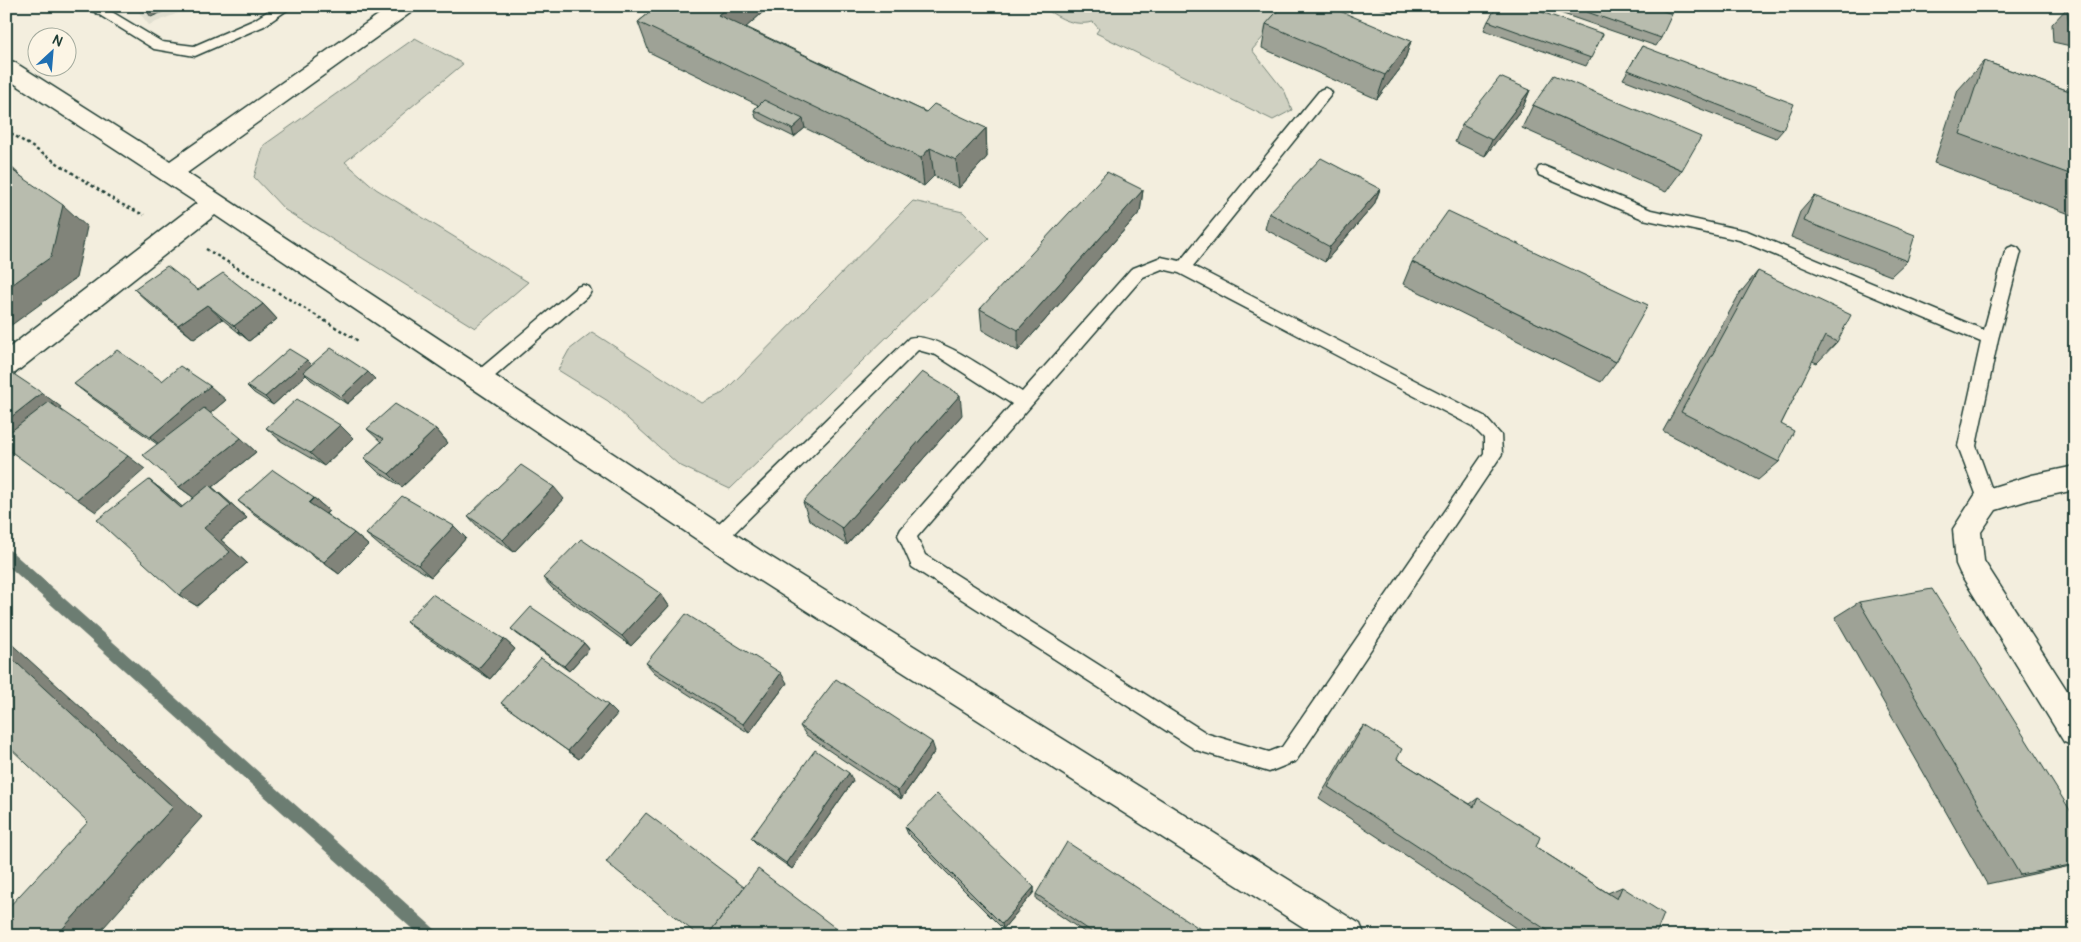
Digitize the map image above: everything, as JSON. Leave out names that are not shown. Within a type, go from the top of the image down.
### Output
[{"type":"street","points":[[170,172],[406,6]]},
{"type":"street","points":[[6,67],[170,172],[717,538],[1348,936]]},
{"type":"street","points":[[6,366],[215,202]]},
{"type":"street","points":[[2075,478],[2032,487],[1986,501],[1967,529],[1970,564],[2075,731]]},
{"type":"lane","points":[[92,6],[159,46],[195,51],[259,23],[286,6]]},
{"type":"lane","points":[[1183,268],[1325,93]]},
{"type":"lane","points":[[1544,171],[1648,215],[1742,235],[1990,339]]},
{"type":"lane","points":[[1986,501],[1967,446],[1990,339],[2013,252]]},
{"type":"lane","points":[[1161,263],[1183,268],[1478,421],[1492,435],[1493,454],[1289,754],[1269,762],[1203,744],[918,561],[907,535],[1137,273],[1161,263]]},
{"type":"lane","points":[[480,379],[583,290]]},
{"type":"lane","points":[[717,538],[915,343],[941,350],[1023,402]]},
{"type":"path","points":[[6,130],[119,203],[176,231],[361,342]]},
{"type":"shaded area","points":[[134,6],[195,6],[149,25]]},
{"type":"shaded area","points":[[1040,6],[1290,6],[1252,50],[1285,92],[1292,110],[1273,120],[1096,33],[1099,29],[1093,22],[1072,22]]},
{"type":"shaded area","points":[[415,38],[463,64],[345,162],[376,189],[528,282],[475,328],[285,210],[254,177],[264,145]]},
{"type":"shaded area","points":[[913,201],[963,212],[989,238],[730,489],[679,465],[608,401],[558,370],[569,350],[592,332],[702,403],[723,393]]},
{"type":"building","points":[[658,6],[728,6],[718,15],[926,112],[934,104],[986,128],[956,160],[930,148],[921,158],[638,22]]},
{"type":"building","points":[[1282,6],[1328,6],[1411,41],[1385,75],[1266,24]]},
{"type":"building","points":[[1497,6],[1525,6],[1603,34],[1591,58],[1488,21]]},
{"type":"building","points":[[1570,6],[1650,6],[1672,14],[1661,38]]},
{"type":"building","points":[[2067,8],[2075,9],[2075,26],[2069,25]]},
{"type":"building","points":[[1642,46],[1794,104],[1783,130],[1628,70]]},
{"type":"building","points":[[1984,61],[2075,93],[2075,176],[1960,134]]},
{"type":"building","points":[[1554,75],[1701,137],[1682,170],[1533,105]]},
{"type":"building","points":[[1500,77],[1530,90],[1492,140],[1462,125]]},
{"type":"building","points":[[764,100],[803,119],[792,129],[754,110]]},
{"type":"building","points":[[1321,158],[1380,189],[1330,247],[1269,213]]},
{"type":"building","points":[[6,166],[63,205],[51,257],[6,289]]},
{"type":"building","points":[[1107,172],[1143,190],[1018,330],[980,309]]},
{"type":"building","points":[[1814,196],[1915,235],[1907,261],[1804,221]]},
{"type":"building","points":[[1448,211],[1648,305],[1616,362],[1412,262]]},
{"type":"building","points":[[167,266],[198,290],[223,273],[263,304],[234,326],[207,305],[178,325],[134,289]]},
{"type":"building","points":[[1758,271],[1851,315],[1837,342],[1825,336],[1781,424],[1794,431],[1779,462],[1681,412]]},
{"type":"building","points":[[331,348],[368,372],[341,397],[303,372]]},
{"type":"building","points":[[289,349],[307,360],[265,397],[247,386]]},
{"type":"building","points":[[117,350],[162,381],[180,366],[210,386],[150,437],[74,384]]},
{"type":"building","points":[[6,369],[42,393],[6,421]]},
{"type":"building","points":[[922,372],[960,395],[842,528],[803,502]]},
{"type":"building","points":[[297,399],[340,425],[310,453],[266,428]]},
{"type":"building","points":[[49,402],[128,456],[77,499],[6,448],[6,435]]},
{"type":"building","points":[[395,404],[436,429],[389,474],[364,458],[384,439],[367,429]]},
{"type":"building","points":[[204,408],[241,438],[179,487],[143,455]]},
{"type":"building","points":[[521,465],[554,487],[503,540],[468,516]]},
{"type":"building","points":[[273,470],[314,498],[309,503],[354,533],[324,562],[238,501]]},
{"type":"building","points":[[149,480],[181,508],[209,485],[231,505],[204,528],[230,552],[179,595],[97,520]]},
{"type":"building","points":[[402,496],[454,526],[418,565],[366,534]]},
{"type":"building","points":[[581,539],[661,594],[622,636],[543,578]]},
{"type":"building","points":[[1932,589],[2075,818],[2075,864],[2020,875],[1859,602]]},
{"type":"building","points":[[432,594],[504,639],[478,669],[406,622]]},
{"type":"building","points":[[531,607],[584,643],[564,666],[511,629]]},
{"type":"building","points":[[686,614],[781,673],[743,724],[646,663]]},
{"type":"building","points":[[6,653],[173,807],[56,936],[6,936],[6,910],[88,822],[6,744]]},
{"type":"building","points":[[541,658],[608,705],[568,751],[501,703]]},
{"type":"building","points":[[836,679],[932,742],[898,791],[800,726]]},
{"type":"building","points":[[1364,725],[1402,749],[1397,759],[1474,807],[1478,798],[1540,837],[1536,847],[1617,899],[1622,887],[1664,914],[1655,936],[1556,936],[1328,787]]},
{"type":"building","points":[[815,750],[849,773],[786,863],[751,838]]},
{"type":"building","points":[[937,794],[1034,887],[1002,924],[905,827]]},
{"type":"building","points":[[646,813],[744,887],[707,936],[699,936],[606,862]]},
{"type":"building","points":[[1067,842],[1211,936],[1098,936],[1036,894]]},
{"type":"building","points":[[758,869],[846,936],[707,936]]},
{"type":"waterway","points":[[6,555],[432,936]]}]
